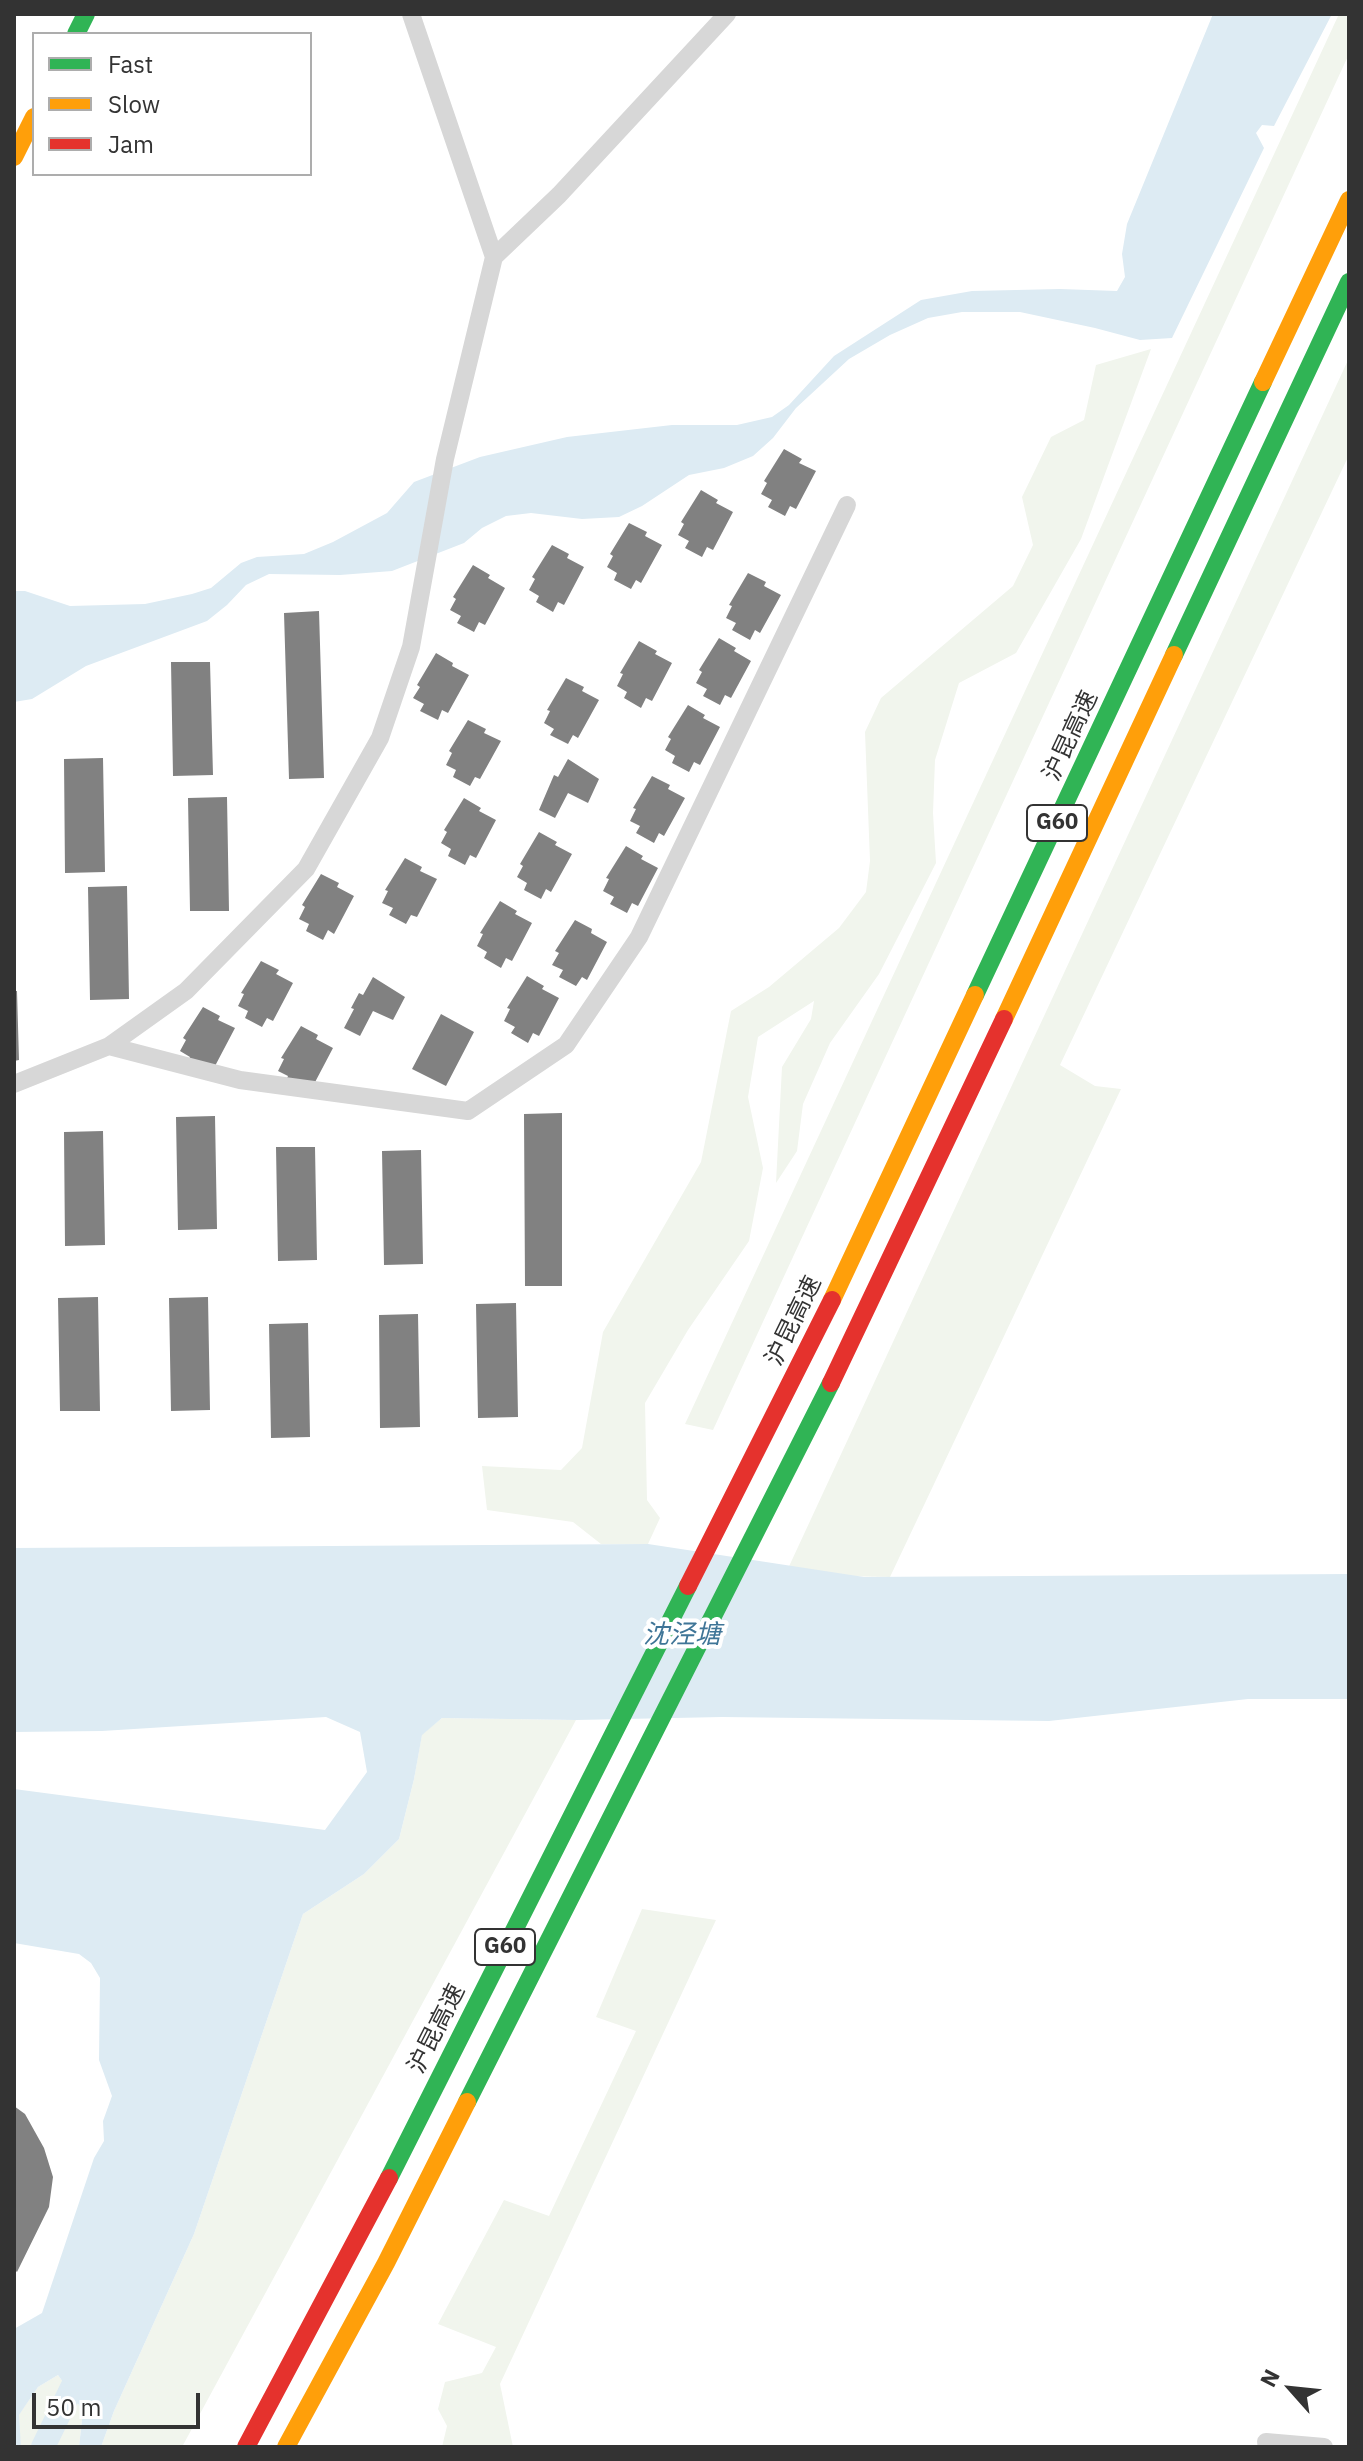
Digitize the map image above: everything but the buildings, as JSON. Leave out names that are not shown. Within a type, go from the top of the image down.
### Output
[{"type":"main road","points":[[77,32],[86,14]]},
{"type":"main road","points":[[14,157],[32,121]]},
{"type":"main road","name":"沪昆高速","points":[[246,2447],[362,2231],[832,1300],[1349,200]]},
{"type":"main road","name":"G60","points":[[286,2447],[386,2263],[866,1313],[1349,282]]},
{"type":"street","points":[[14,1084],[109,1046],[186,991],[306,869],[380,738],[411,647],[445,459],[494,257],[411,14]]},
{"type":"street","points":[[494,257],[559,195],[727,14]]},
{"type":"street","points":[[109,1046],[240,1080],[468,1111],[566,1045],[639,937],[847,505]]},
{"type":"street","points":[[1266,2442],[1324,2447]]},
{"type":"shaded area","points":[[1339,14],[1349,14],[1349,54],[713,1430],[685,1424]]},
{"type":"shaded area","points":[[1151,349],[1081,539],[1016,653],[959,683],[935,760],[933,813],[936,863],[879,974],[830,1043],[803,1104],[797,1151],[776,1183],[782,1067],[811,1019],[814,1001],[758,1037],[748,1097],[763,1168],[749,1241],[688,1330],[645,1403],[647,1500],[660,1518],[648,1544],[601,1544],[573,1522],[487,1510],[482,1466],[561,1470],[582,1448],[603,1332],[701,1162],[731,1011],[769,987],[839,928],[866,892],[870,861],[865,732],[881,698],[1013,586],[1033,545],[1022,497],[1051,437],[1084,420],[1096,365]]},
{"type":"shaded area","points":[[1349,358],[1349,455],[1060,1065],[1095,1086],[1121,1089],[890,1577],[785,1575]]},
{"type":"shaded area","points":[[442,1718],[576,1720],[182,2447],[101,2447],[114,2411],[194,2234],[303,1914],[364,1874],[399,1839],[422,1734]]},
{"type":"shaded area","points":[[642,1909],[716,1920],[500,2384],[513,2447],[442,2447],[447,2426],[438,2409],[445,2382],[482,2373],[496,2347],[438,2324],[504,2200],[549,2216],[636,2031],[596,2017]]},
{"type":"shaded area","points":[[58,2375],[83,2411],[79,2447],[21,2447],[18,2416],[38,2387]]},
{"type":"water","points":[[1213,14],[1332,14],[1274,126],[1262,125],[1256,133],[1264,148],[1172,338],[1140,340],[1020,312],[962,312],[928,318],[890,335],[849,359],[796,408],[773,438],[753,456],[724,468],[689,475],[642,506],[619,517],[582,519],[531,513],[506,516],[482,528],[464,543],[392,571],[340,575],[269,574],[246,585],[207,621],[86,666],[32,699],[14,702],[14,591],[25,591],[70,606],[145,604],[192,594],[211,588],[241,563],[257,557],[304,554],[333,542],[387,513],[414,482],[480,457],[567,437],[672,425],[737,425],[772,417],[789,405],[834,356],[921,300],[972,291],[1117,291],[1125,277],[1122,254],[1127,224]]},
{"type":"water","name":"沈泾塘","points":[[648,1544],[864,1577],[1349,1574],[1349,1699],[1248,1699],[1049,1721],[442,1718],[422,1735],[399,1839],[364,1874],[303,1914],[194,2234],[114,2411],[101,2447],[79,2447],[83,2411],[58,2375],[38,2387],[19,2415],[21,2447],[14,2447],[14,2329],[42,2313],[94,2158],[104,2141],[103,2121],[112,2096],[99,2060],[100,1978],[91,1963],[79,1954],[14,1943],[14,1789],[325,1830],[367,1772],[360,1732],[326,1717],[102,1731],[14,1732],[14,1548]]},
{"type":"waterway","points":[[43,2447],[84,2363]]},
{"type":"traffic: fast","points":[[77,32],[86,14]]},
{"type":"traffic: fast","points":[[1174,655],[1349,282]]},
{"type":"traffic: fast","points":[[975,995],[1263,382]]},
{"type":"traffic: fast","points":[[467,2102],[831,1383]]},
{"type":"traffic: fast","points":[[389,2178],[688,1586]]},
{"type":"traffic: slow","points":[[14,157],[32,121]]},
{"type":"traffic: slow","points":[[1263,382],[1349,200]]},
{"type":"traffic: slow","points":[[1004,1019],[1174,655]]},
{"type":"traffic: slow","points":[[832,1300],[975,995]]},
{"type":"traffic: slow","points":[[286,2447],[386,2263],[467,2102]]},
{"type":"traffic: jam","points":[[831,1383],[1004,1019]]},
{"type":"traffic: jam","points":[[688,1586],[832,1300]]},
{"type":"traffic: jam","points":[[246,2447],[389,2178]]}]
